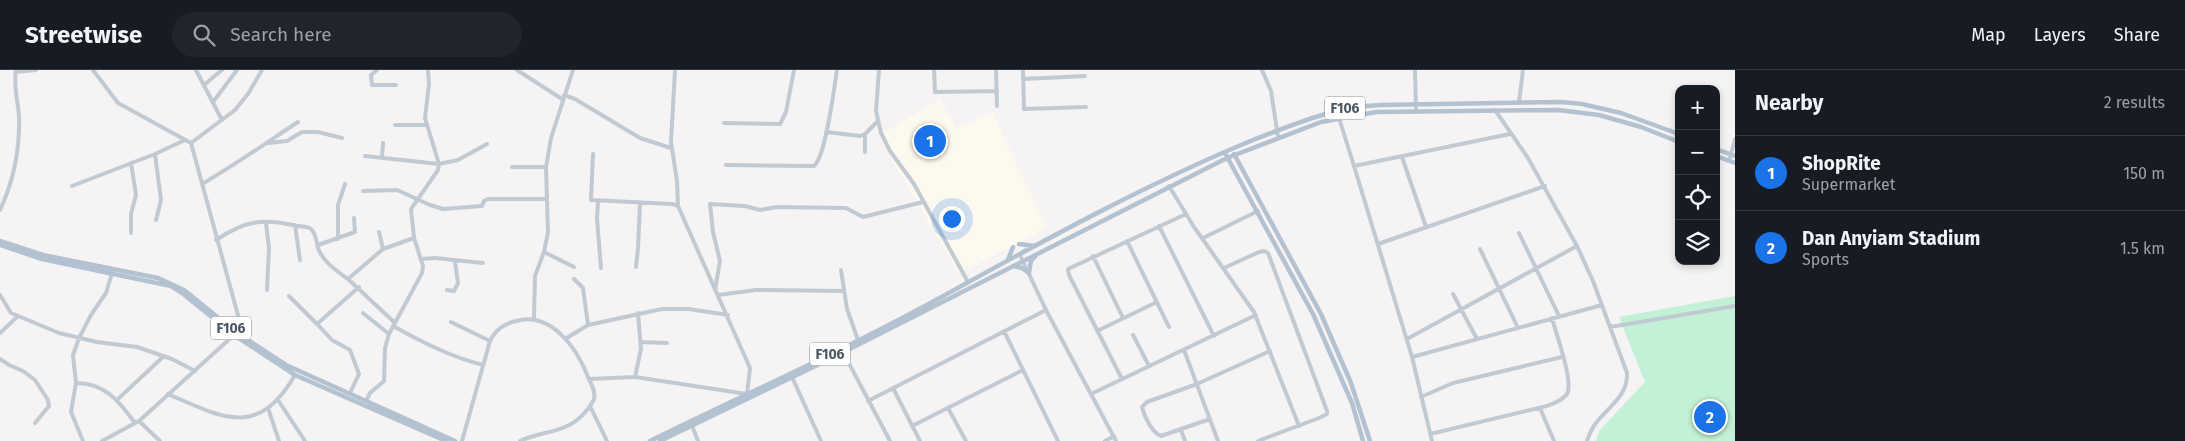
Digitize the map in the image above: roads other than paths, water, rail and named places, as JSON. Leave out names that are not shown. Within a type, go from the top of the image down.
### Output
[{"type":"main road","name":"F106","points":[[660,441],[747,394],[843,352],[968,282],[1166,178],[1231,149],[1341,108],[1415,104],[1561,102],[1601,107],[1675,133]]},
{"type":"main road","name":"F106","points":[[650,441],[792,377],[858,340],[1023,261],[1234,155],[1321,122],[1376,112],[1558,110],[1592,114],[1626,123],[1675,141]]},
{"type":"main road","points":[[1231,149],[1321,314],[1351,383],[1370,441]]},
{"type":"main road","points":[[1720,150],[1733,155]]},
{"type":"main road","points":[[1224,152],[1289,266],[1321,332],[1352,403],[1363,441]]},
{"type":"main road","points":[[1720,158],[1735,163]]},
{"type":"main road","name":"F106","points":[[0,241],[43,255],[158,278],[172,283],[184,290],[235,333],[291,368],[455,441]]},
{"type":"main road","points":[[1019,244],[1036,246]]},
{"type":"main road","name":"F106","points":[[0,245],[42,259],[170,286],[295,375],[446,441]]},
{"type":"main road","points":[[1008,261],[1013,247]]},
{"type":"main road","points":[[1012,266],[1029,273],[1031,261],[1036,254]]},
{"type":"street","points":[[0,210],[14,175],[17,161],[19,115],[16,71],[36,70]]},
{"type":"street","points":[[93,70],[118,103],[191,143],[239,319],[235,333],[195,371],[137,422],[102,441]]},
{"type":"street","points":[[196,70],[222,120]]},
{"type":"street","points":[[204,85],[222,70]]},
{"type":"street","points":[[213,102],[237,70]]},
{"type":"street","points":[[191,143],[242,103],[262,70]]},
{"type":"street","points":[[377,70],[371,75],[372,85],[396,85]]},
{"type":"street","points":[[366,401],[370,393],[384,381],[385,348],[389,334],[422,272],[422,259],[414,238],[411,208],[435,175],[439,164],[425,112],[429,84],[428,70]]},
{"type":"street","points":[[517,70],[640,138],[671,148]]},
{"type":"street","points":[[534,318],[535,276],[544,252],[548,232],[546,167],[551,138],[572,70]]},
{"type":"street","points":[[589,379],[635,377],[747,394],[750,368],[678,206],[677,181],[671,148],[675,70]]},
{"type":"street","points":[[724,123],[772,125],[782,122],[786,112],[794,70]]},
{"type":"street","points":[[726,165],[814,166],[818,163],[826,132],[837,70]]},
{"type":"street","points":[[879,70],[876,105],[877,122],[890,151],[923,202],[968,282]]},
{"type":"street","points":[[934,70],[935,92],[997,91]]},
{"type":"street","points":[[996,70],[997,106]]},
{"type":"street","points":[[1023,70],[1024,109],[1086,107]]},
{"type":"street","points":[[1262,70],[1271,91],[1278,137]]},
{"type":"street","points":[[1415,70],[1416,112]]},
{"type":"street","points":[[1519,102],[1523,70]]},
{"type":"street","points":[[1023,79],[1085,76]]},
{"type":"street","points":[[1495,110],[1545,186],[1577,246],[1602,305],[1627,373],[1628,383],[1624,392],[1595,424],[1586,441]]},
{"type":"street","points":[[1339,118],[1407,339],[1432,441]]},
{"type":"street","points":[[202,184],[234,166],[298,122]]},
{"type":"street","points":[[826,132],[860,136],[865,134],[877,122]]},
{"type":"street","points":[[396,124],[427,125]]},
{"type":"street","points":[[268,142],[287,141],[305,132],[328,134],[342,138]]},
{"type":"street","points":[[865,134],[865,152]]},
{"type":"street","points":[[1354,166],[1510,134]]},
{"type":"street","points":[[1729,161],[1733,155],[1735,139]]},
{"type":"street","points":[[72,186],[185,140]]},
{"type":"street","points":[[382,157],[383,143]]},
{"type":"street","points":[[365,156],[439,164],[458,160],[487,144]]},
{"type":"street","points":[[154,154],[161,200],[156,220]]},
{"type":"street","points":[[593,154],[591,200],[640,204],[672,204],[678,206]]},
{"type":"street","points":[[1402,157],[1426,227]]},
{"type":"street","points":[[131,163],[136,195],[131,214],[131,233]]},
{"type":"street","points":[[512,167],[546,167]]},
{"type":"street","points":[[338,239],[338,205],[345,184]]},
{"type":"street","points":[[1169,186],[1202,238],[1256,315],[1299,426]]},
{"type":"street","points":[[1378,244],[1545,186]]},
{"type":"street","points":[[363,191],[397,190],[417,198],[430,206],[443,209],[482,206],[484,200],[488,198],[547,199]]},
{"type":"street","points":[[598,201],[597,219],[601,268]]},
{"type":"street","points":[[715,290],[720,261],[713,232],[710,204],[745,206],[760,210],[777,207],[846,208],[863,217],[923,202]]},
{"type":"street","points":[[636,267],[640,204]]},
{"type":"street","points":[[1202,238],[1258,211]]},
{"type":"street","points":[[1122,379],[1068,271],[1073,266],[1093,256],[1186,214]]},
{"type":"street","points":[[318,245],[355,232],[354,218]]},
{"type":"street","points":[[216,240],[242,225],[266,222],[286,222],[312,230],[321,254],[328,263],[359,287],[394,324],[455,357],[483,365]]},
{"type":"street","points":[[266,222],[269,248],[267,290]]},
{"type":"street","points":[[296,225],[300,260]]},
{"type":"street","points":[[1159,226],[1214,336]]},
{"type":"street","points":[[379,232],[383,249]]},
{"type":"street","points":[[1518,233],[1559,316]]},
{"type":"street","points":[[348,279],[383,249],[414,238]]},
{"type":"street","points":[[1127,241],[1169,327]]},
{"type":"street","points":[[1407,339],[1577,246]]},
{"type":"street","points":[[1480,249],[1518,328]]},
{"type":"street","points":[[1224,268],[1258,252],[1264,251],[1268,253],[1327,411],[1324,416],[1258,441]]},
{"type":"street","points":[[544,252],[574,267]]},
{"type":"street","points":[[1020,255],[1046,310],[1115,439],[1104,441]]},
{"type":"street","points":[[1093,256],[1123,318]]},
{"type":"street","points":[[422,259],[435,258],[455,262],[483,263]]},
{"type":"street","points":[[448,290],[454,291],[458,283],[455,262]]},
{"type":"street","points":[[841,270],[843,292],[858,340]]},
{"type":"street","points":[[83,441],[72,412],[76,383],[73,355],[79,338],[106,292],[112,273]]},
{"type":"street","points":[[574,279],[583,288],[588,325]]},
{"type":"street","points":[[317,324],[359,287]]},
{"type":"street","points":[[718,295],[756,290],[843,292]]},
{"type":"street","points":[[1453,294],[1477,339]]},
{"type":"street","points":[[0,295],[11,312],[59,333],[137,347],[164,356],[195,371]]},
{"type":"street","points":[[289,296],[332,340],[347,347],[354,357],[359,374],[350,393]]},
{"type":"street","points":[[1097,330],[1157,302]]},
{"type":"street","points":[[1412,357],[1602,305]]},
{"type":"street","points":[[1610,327],[1735,306]]},
{"type":"street","points":[[565,339],[588,325],[662,309],[689,308],[728,315]]},
{"type":"street","points":[[868,401],[1046,310]]},
{"type":"street","points":[[363,313],[389,334]]},
{"type":"street","points":[[635,377],[641,342],[638,313]]},
{"type":"street","points":[[1091,394],[1256,315]]},
{"type":"street","points":[[0,333],[18,316]]},
{"type":"street","points":[[462,441],[490,341],[495,332],[502,326],[527,318],[534,318],[543,321],[565,339],[574,350],[589,379],[594,398],[590,406],[577,420],[567,426],[520,441]]},
{"type":"street","points":[[1430,434],[1540,408],[1560,401],[1566,396],[1569,382],[1552,318]]},
{"type":"street","points":[[452,322],[490,341]]},
{"type":"street","points":[[1004,331],[1058,441]]},
{"type":"street","points":[[1133,335],[1149,366]]},
{"type":"street","points":[[641,342],[667,344]]},
{"type":"street","points":[[1184,350],[1218,441]]},
{"type":"street","points":[[1210,419],[1165,436],[1158,436],[1144,414],[1142,406],[1154,399],[1196,384],[1270,351]]},
{"type":"street","points":[[843,352],[890,441]]},
{"type":"street","points":[[118,399],[164,356]]},
{"type":"street","points":[[1421,397],[1453,383],[1562,357]]},
{"type":"street","points":[[0,359],[8,366],[23,371],[36,380],[48,400],[49,406],[35,423]]},
{"type":"street","points":[[912,426],[1023,370]]},
{"type":"street","points":[[168,394],[228,418],[249,417],[268,408],[278,400],[295,375]]},
{"type":"street","points":[[792,377],[821,441]]},
{"type":"street","points":[[76,383],[96,386],[118,399],[137,422],[160,441]]},
{"type":"street","points":[[893,388],[920,441]]},
{"type":"street","points":[[278,400],[305,441]]},
{"type":"street","points":[[590,406],[607,441]]},
{"type":"street","points":[[268,408],[279,441]]},
{"type":"street","points":[[948,408],[966,441]]},
{"type":"street","points":[[1540,408],[1554,441]]},
{"type":"street","points":[[691,423],[698,441]]},
{"type":"street","points":[[1181,430],[1185,441]]},
{"type":"place","name":"ShopRite","points":[[930,141]]},
{"type":"place","name":"Dan Anyiam Stadium","points":[[1710,417]]}]
